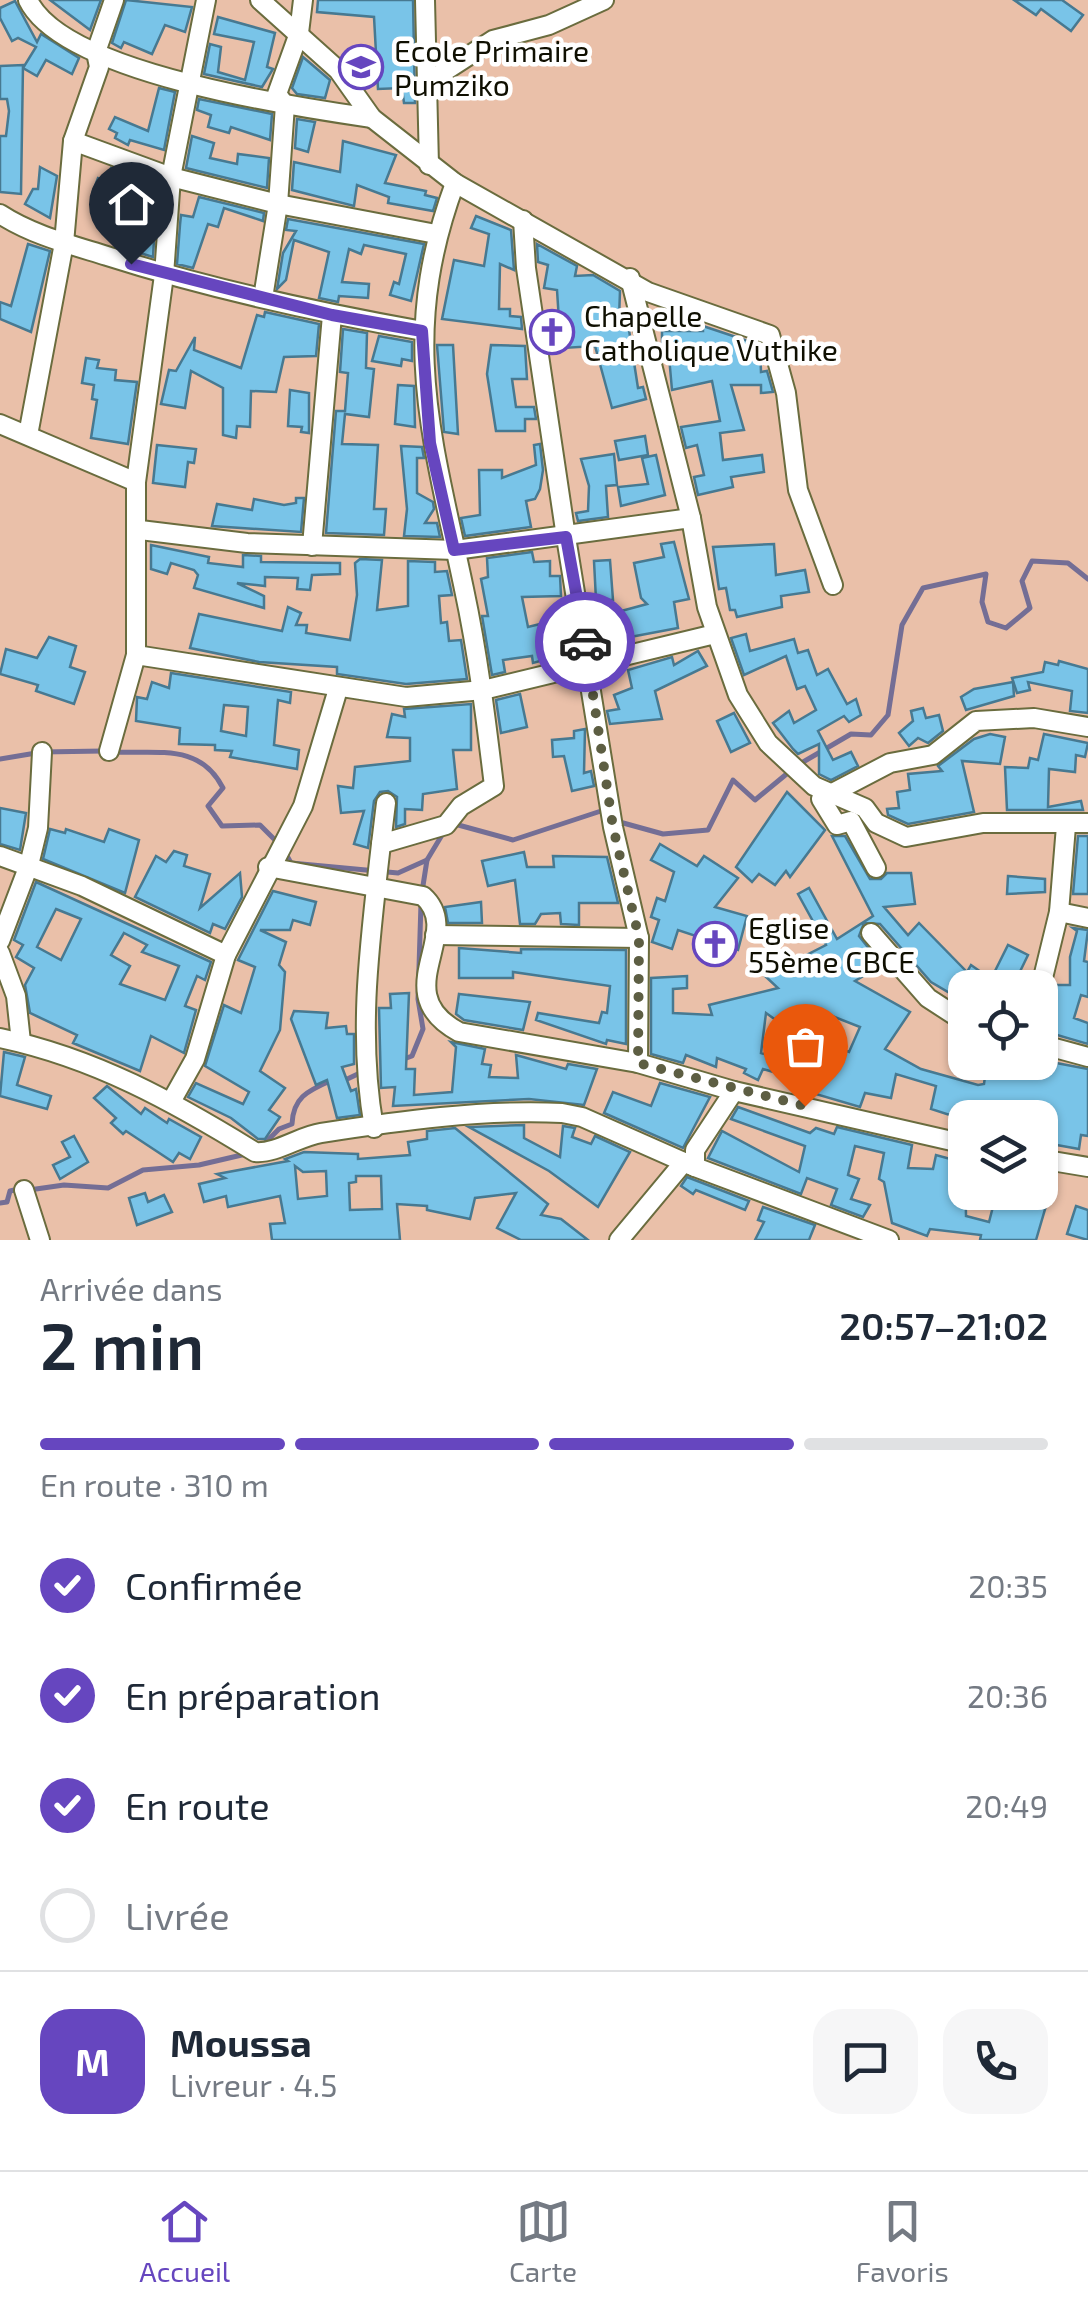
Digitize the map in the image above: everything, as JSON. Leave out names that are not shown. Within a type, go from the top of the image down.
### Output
[{"type":"street","points":[[28,0],[48,27],[96,52],[189,83],[285,105],[372,118]]},
{"type":"street","points":[[28,434],[64,242],[73,141],[99,67],[96,52],[114,0]]},
{"type":"street","points":[[109,752],[136,655],[140,530],[136,482],[164,274],[172,177],[206,0]]},
{"type":"street","points":[[260,0],[338,70],[372,118],[429,166],[630,278],[648,292],[770,335],[786,392],[798,490],[832,585]]},
{"type":"street","points":[[263,298],[278,204],[285,105],[277,94],[299,32],[302,0]]},
{"type":"street","points":[[425,0],[429,166]]},
{"type":"street","points":[[428,82],[493,40],[549,25],[604,0]]},
{"type":"street","points":[[73,141],[172,177],[278,204],[436,234]]},
{"type":"street","points":[[381,844],[446,825],[460,806],[494,786],[483,690],[430,443],[422,331],[436,234],[455,183]]},
{"type":"street","points":[[0,214],[64,242],[164,274],[332,315],[422,331]]},
{"type":"street","points":[[524,220],[526,268],[566,537],[612,819],[639,938],[638,1063]]},
{"type":"street","points":[[630,278],[691,518],[715,634],[738,695],[754,723],[790,766],[826,793],[866,808],[876,823],[906,837],[983,823],[1088,824]]},
{"type":"street","points":[[312,546],[332,315]]},
{"type":"street","points":[[0,424],[136,482]]},
{"type":"street","points":[[140,530],[312,546],[454,550],[691,518]]},
{"type":"street","points":[[136,655],[338,689],[406,696],[483,690],[715,634]]},
{"type":"street","points":[[172,1100],[195,1060],[226,955],[303,806],[338,689]]},
{"type":"street","points":[[876,868],[851,821],[836,824],[820,798],[826,793],[842,791],[890,764],[933,755],[976,721],[1034,718],[1088,728]]},
{"type":"street","points":[[0,941],[29,866],[38,828],[42,752]]},
{"type":"street","points":[[374,1128],[363,1045],[364,987],[386,803]]},
{"type":"street","points":[[1045,970],[1059,912],[1066,826]]},
{"type":"street","points":[[0,856],[226,955]]},
{"type":"street","points":[[268,868],[423,898],[435,935],[426,996],[440,1021],[459,1032],[638,1063],[734,1092],[948,1140]]},
{"type":"street","points":[[1059,912],[1088,918]]},
{"type":"street","points":[[871,933],[928,998],[948,1011]]},
{"type":"street","points":[[435,935],[639,938]]},
{"type":"street","points":[[0,953],[16,996],[21,1042]]},
{"type":"street","points":[[0,1038],[66,1054],[172,1100],[238,1142],[266,1153],[299,1136],[495,1114],[562,1114],[648,1144],[695,1167]]},
{"type":"street","points":[[1058,1049],[1088,1057]]},
{"type":"street","points":[[695,1167],[695,1150],[734,1092]]},
{"type":"street","points":[[618,1240],[684,1162],[889,1240]]},
{"type":"street","points":[[1058,1162],[1088,1166]]},
{"type":"street","points":[[24,1190],[40,1240]]},
{"type":"shaded area","points":[[0,0],[1088,0],[1088,1240],[0,1240]]},
{"type":"building","points":[[50,0],[101,0],[90,30]]},
{"type":"building","points":[[126,0],[192,7],[185,32],[165,25],[152,54],[124,42],[121,48],[112,43]]},
{"type":"building","points":[[318,0],[413,0],[415,103],[404,103],[402,88],[378,89],[374,17],[317,12]]},
{"type":"building","points":[[1014,0],[1062,0],[1083,15],[1071,31],[1041,9],[1036,15]]},
{"type":"building","points":[[15,1],[37,42],[41,34],[79,58],[72,74],[46,60],[37,76],[23,68],[36,47],[18,38],[12,41],[0,18],[0,8]]},
{"type":"building","points":[[218,17],[275,33],[267,67],[273,69],[262,87],[204,74],[210,44],[221,47],[218,72],[245,80],[254,42],[214,34]]},
{"type":"building","points":[[303,57],[330,80],[325,98],[297,94],[292,88]]},
{"type":"building","points":[[23,65],[21,194],[0,192],[0,136],[6,136],[9,111],[7,99],[0,99],[0,66]]},
{"type":"building","points":[[159,88],[175,92],[164,150],[130,140],[128,145],[115,138],[117,133],[109,129],[115,117],[148,131]]},
{"type":"building","points":[[199,99],[272,114],[270,140],[231,127],[229,133],[208,127],[211,115],[197,110]]},
{"type":"building","points":[[297,119],[315,122],[308,152],[295,148]]},
{"type":"building","points":[[192,136],[214,143],[210,158],[237,164],[238,154],[269,158],[267,188],[186,168]]},
{"type":"building","points":[[343,141],[396,155],[385,183],[426,191],[425,195],[437,198],[433,211],[388,203],[389,197],[357,185],[354,206],[292,190],[294,162],[340,172]]},
{"type":"building","points":[[40,167],[57,176],[50,218],[25,204],[33,189],[38,189]]},
{"type":"building","points":[[111,168],[137,183],[138,178],[158,186],[155,196],[116,184],[110,198],[93,191],[98,178],[104,180]]},
{"type":"building","points":[[199,197],[264,213],[263,221],[224,208],[218,227],[208,224],[193,268],[177,264],[180,225],[181,215],[193,217]]},
{"type":"building","points":[[476,216],[511,230],[514,270],[500,264],[499,309],[510,309],[510,316],[521,317],[522,329],[442,319],[454,260],[484,266],[489,234],[471,228]]},
{"type":"building","points":[[123,218],[155,223],[153,257],[114,245],[119,244]]},
{"type":"building","points":[[288,219],[424,244],[411,301],[390,295],[394,282],[399,284],[406,254],[364,245],[361,254],[349,249],[342,282],[369,284],[368,298],[339,296],[338,302],[319,298],[329,252],[294,240],[286,280],[277,289],[283,253],[296,231],[286,230]]},
{"type":"building","points":[[28,244],[50,251],[31,332],[0,319],[0,302],[11,306]]},
{"type":"building","points":[[537,244],[577,266],[575,276],[593,275],[620,291],[619,319],[627,317],[638,388],[643,387],[646,399],[612,408],[595,346],[563,348],[562,337],[549,339],[547,322],[559,321],[557,290],[544,288],[548,265],[538,262]]},
{"type":"building","points":[[265,312],[319,324],[316,356],[284,357],[276,392],[251,391],[250,427],[237,426],[236,438],[223,435],[223,388],[191,371],[185,408],[161,404],[169,370],[176,371],[195,337],[194,350],[241,368],[257,315],[264,317]]},
{"type":"building","points":[[703,326],[760,345],[761,372],[767,371],[773,392],[761,393],[761,385],[731,385],[744,430],[720,433],[723,460],[762,455],[764,472],[731,477],[733,487],[698,495],[694,477],[704,475],[697,445],[686,448],[681,427],[720,421],[712,381],[672,390],[668,345],[662,345],[662,331],[703,331]]},
{"type":"building","points":[[343,329],[367,333],[366,368],[374,369],[369,417],[345,414],[342,444],[378,445],[374,509],[386,509],[384,535],[326,533],[336,411],[345,411],[348,373],[340,372]]},
{"type":"building","points":[[379,336],[412,342],[412,361],[402,359],[401,366],[372,361]]},
{"type":"building","points":[[437,345],[453,345],[458,434],[444,432]]},
{"type":"building","points":[[491,345],[525,346],[527,379],[512,379],[516,407],[534,407],[536,419],[525,419],[525,431],[496,431],[487,374]]},
{"type":"building","points":[[86,358],[99,360],[97,368],[116,370],[115,380],[137,382],[128,444],[91,438],[97,400],[92,399],[94,385],[82,383]]},
{"type":"building","points":[[398,385],[414,386],[415,427],[395,424]]},
{"type":"building","points":[[290,390],[309,393],[309,433],[301,432],[302,427],[288,426]]},
{"type":"building","points":[[645,436],[648,455],[619,460],[615,441]]},
{"type":"building","points":[[540,444],[540,489],[535,499],[526,501],[531,527],[465,536],[461,518],[480,515],[479,470],[502,470],[502,478],[536,465],[534,445]]},
{"type":"building","points":[[157,445],[196,449],[194,463],[188,462],[185,487],[153,483]]},
{"type":"building","points":[[401,446],[422,447],[424,458],[417,458],[417,493],[433,502],[434,509],[425,523],[437,523],[440,537],[404,536],[407,509]]},
{"type":"building","points":[[614,454],[617,485],[606,486],[608,517],[578,521],[576,513],[588,511],[589,486],[581,459]]},
{"type":"building","points":[[656,455],[665,495],[621,506],[618,487],[648,484],[642,458]]},
{"type":"building","points":[[296,498],[304,498],[301,532],[212,526],[217,504],[252,510],[254,499],[284,505],[296,503]]},
{"type":"building","points":[[674,542],[689,599],[674,602],[678,628],[625,638],[624,622],[598,628],[595,618],[647,604],[641,598],[634,563],[664,557],[661,544]]},
{"type":"building","points":[[774,544],[776,575],[805,570],[809,592],[781,596],[782,607],[737,617],[735,610],[730,610],[726,588],[719,589],[713,547]]},
{"type":"building","points":[[151,545],[209,557],[208,563],[243,567],[243,555],[261,556],[261,562],[340,563],[340,574],[312,575],[310,590],[297,589],[298,578],[265,577],[265,586],[237,583],[264,596],[264,608],[194,588],[198,575],[194,570],[171,563],[167,574],[151,569]]},
{"type":"building","points":[[532,552],[534,562],[550,561],[550,576],[560,576],[561,596],[522,597],[528,627],[544,623],[546,631],[558,628],[561,636],[569,635],[572,652],[533,663],[532,656],[503,660],[505,672],[492,675],[482,616],[488,616],[481,579],[488,577],[487,558]]},
{"type":"building","points":[[360,559],[382,560],[377,610],[408,606],[408,561],[435,562],[435,572],[447,571],[452,595],[439,596],[441,623],[447,622],[449,641],[461,640],[467,679],[406,684],[337,674],[337,667],[259,662],[190,648],[199,614],[282,631],[288,607],[301,613],[296,625],[307,625],[306,633],[350,640],[357,595],[355,563]]},
{"type":"building","points":[[610,560],[613,600],[596,600],[594,561]]},
{"type":"building","points":[[746,634],[750,651],[794,639],[798,653],[808,650],[817,675],[828,669],[847,704],[856,699],[861,715],[849,722],[844,716],[818,731],[833,760],[851,752],[858,766],[831,780],[819,774],[819,744],[798,754],[793,749],[773,723],[789,711],[794,723],[816,710],[805,686],[797,689],[786,656],[744,675],[731,638]]},
{"type":"building","points":[[49,637],[76,646],[70,667],[85,672],[74,704],[36,691],[38,685],[0,674],[6,649],[37,658]]},
{"type":"building","points":[[698,651],[707,666],[655,691],[662,719],[610,724],[607,711],[619,709],[614,695],[632,688],[628,670],[672,657],[674,665]]},
{"type":"building","points":[[1059,661],[1088,669],[1088,713],[1070,711],[1072,691],[1028,682],[1030,690],[1017,693],[1012,678],[1043,672],[1045,662],[1058,665]]},
{"type":"building","points":[[171,673],[291,692],[290,703],[278,700],[274,745],[299,750],[297,769],[230,757],[232,751],[215,750],[215,745],[179,744],[180,728],[136,721],[137,697],[147,699],[152,682],[169,688]],"holes":[[[224,705],[248,707],[246,736],[221,731]]]},
{"type":"building","points":[[1013,682],[1014,696],[966,710],[961,697],[974,689]]},
{"type":"building","points":[[520,694],[527,727],[501,733],[496,700]]},
{"type":"building","points":[[471,704],[471,750],[453,750],[457,789],[423,794],[422,810],[405,809],[405,824],[396,827],[397,797],[388,791],[380,792],[374,801],[368,848],[354,844],[364,811],[341,813],[338,786],[353,788],[355,767],[410,761],[410,738],[387,737],[392,714],[405,717],[404,709]]},
{"type":"building","points":[[923,708],[926,718],[939,715],[943,731],[928,743],[918,738],[909,746],[899,733],[913,721],[911,711]]},
{"type":"building","points":[[734,713],[750,743],[731,752],[717,721]]},
{"type":"building","points":[[585,729],[584,773],[591,771],[594,786],[572,791],[564,756],[553,757],[552,740],[574,738],[574,731]]},
{"type":"building","points":[[990,734],[1005,737],[1000,764],[962,761],[974,812],[908,824],[888,815],[887,809],[899,808],[897,792],[910,790],[908,774],[942,771],[938,766],[974,739]]},
{"type":"building","points":[[1044,734],[1088,743],[1085,757],[1076,755],[1075,772],[1049,769],[1048,807],[1081,801],[1083,810],[1007,810],[1005,767],[1028,768],[1030,758],[1038,760]]},
{"type":"building","points":[[787,792],[825,830],[790,877],[786,871],[775,885],[759,874],[752,882],[736,867]]},
{"type":"building","points":[[0,808],[26,813],[20,850],[0,844]]},
{"type":"building","points":[[50,829],[65,833],[66,829],[104,842],[109,829],[139,840],[125,893],[43,859]]},
{"type":"building","points":[[832,836],[845,836],[870,879],[881,879],[887,873],[911,873],[915,904],[884,907],[908,935],[919,923],[965,970],[948,970],[948,992],[931,982],[880,924],[864,923],[859,936],[882,965],[855,981],[910,1012],[885,1049],[921,1069],[948,1077],[948,1080],[978,1085],[985,1080],[1058,1080],[1058,1063],[1088,1069],[1088,1136],[1081,1135],[1079,1149],[1058,1145],[1058,1100],[948,1100],[948,1114],[931,1109],[936,1086],[896,1074],[891,1098],[865,1093],[860,1107],[802,1090],[805,1081],[763,1069],[758,1080],[744,1073],[746,1069],[717,1058],[716,1067],[686,1055],[683,1063],[651,1054],[651,978],[687,976],[687,988],[673,989],[673,1013],[712,1015],[709,1005],[778,988],[765,976],[826,945],[798,894],[809,888],[837,939],[873,916]],"holes":[[[766,1013],[794,1033],[784,1060],[761,1053]],[[827,1014],[860,1027],[849,1052],[817,1041]]]},
{"type":"building","points":[[1078,836],[1088,836],[1088,894],[1073,894]]},
{"type":"building","points":[[660,844],[697,866],[704,856],[738,878],[715,907],[747,916],[738,950],[678,930],[672,949],[652,942],[659,920],[651,917],[657,898],[665,901],[674,872],[651,860]]},
{"type":"building","points":[[174,851],[187,855],[184,866],[210,874],[200,908],[240,873],[242,897],[225,929],[213,924],[210,933],[135,897],[156,856],[166,862]]},
{"type":"building","points":[[524,852],[527,867],[554,867],[553,856],[607,857],[618,903],[579,903],[579,925],[561,924],[560,913],[541,914],[535,924],[520,924],[515,880],[488,886],[482,861]]},
{"type":"building","points":[[1008,876],[1045,879],[1045,892],[1007,894]]},
{"type":"building","points":[[36,882],[211,962],[205,980],[197,976],[185,1006],[196,1010],[184,1053],[151,1036],[140,1071],[73,1043],[77,1035],[30,1013],[25,985],[34,968],[16,957],[23,945],[14,940]],"holes":[[[56,909],[81,919],[61,960],[37,947]],[[124,933],[147,945],[142,952],[179,966],[165,1000],[120,984],[130,966],[111,955]]]},
{"type":"building","points":[[273,891],[316,902],[310,925],[293,920],[290,930],[260,930],[286,942],[279,965],[285,972],[280,1030],[260,1071],[285,1088],[269,1110],[280,1117],[265,1139],[258,1139],[231,1118],[188,1097],[196,1083],[243,1104],[249,1092],[205,1066],[224,1005],[241,1013],[255,967],[238,960]]},
{"type":"building","points":[[481,902],[482,923],[448,923],[445,907]]},
{"type":"building","points":[[1073,928],[1088,930],[1084,961],[1088,962],[1088,997],[1081,995],[1074,1018],[1088,1023],[1088,1044],[1058,1035],[1058,985],[1070,985],[1070,957],[1077,931]]},
{"type":"building","points":[[1008,945],[1028,955],[1021,970],[996,970]]},
{"type":"building","points":[[459,948],[521,953],[521,949],[626,950],[626,1044],[607,1040],[606,1044],[536,1020],[538,1013],[599,1023],[602,1012],[607,1013],[610,986],[513,972],[513,978],[459,978]]},
{"type":"building","points":[[409,993],[406,1069],[415,1069],[414,1095],[452,1092],[456,1047],[451,1042],[485,1049],[482,1064],[491,1065],[489,1077],[518,1078],[516,1055],[566,1069],[568,1064],[597,1069],[584,1105],[529,1099],[393,1106],[395,1087],[381,1088],[379,1008],[391,1008],[390,994]]},
{"type":"building","points":[[459,994],[530,1002],[523,1030],[464,1020],[456,1014]]},
{"type":"building","points":[[294,1011],[328,1013],[326,1028],[346,1026],[347,1034],[354,1034],[354,1064],[342,1067],[351,1091],[356,1089],[360,1115],[337,1118],[327,1080],[316,1085],[291,1019]]},
{"type":"building","points":[[4,1052],[25,1057],[17,1085],[51,1096],[47,1109],[0,1096]]},
{"type":"building","points":[[660,1083],[710,1097],[683,1148],[604,1113],[613,1092],[651,1106]]},
{"type":"building","points":[[107,1086],[141,1114],[145,1108],[167,1123],[169,1119],[201,1137],[190,1159],[179,1153],[173,1162],[126,1131],[123,1134],[111,1123],[116,1118],[94,1098]]},
{"type":"building","points":[[738,1107],[810,1133],[816,1128],[834,1134],[837,1127],[912,1145],[908,1168],[933,1169],[936,1155],[948,1158],[948,1210],[966,1210],[966,1216],[989,1222],[992,1210],[1045,1210],[1036,1240],[980,1240],[981,1235],[930,1229],[927,1236],[892,1223],[884,1182],[879,1179],[884,1153],[855,1146],[848,1175],[859,1179],[851,1199],[870,1205],[863,1217],[831,1205],[837,1189],[807,1178],[801,1194],[708,1158],[722,1131],[799,1172],[805,1146],[731,1119]]},
{"type":"building","points":[[524,1125],[524,1138],[560,1157],[563,1126],[575,1128],[572,1137],[591,1144],[595,1136],[630,1152],[598,1207],[549,1171],[469,1127]]},
{"type":"building","points":[[455,1128],[548,1204],[541,1215],[561,1219],[588,1240],[521,1240],[497,1228],[516,1193],[475,1198],[470,1219],[427,1210],[427,1206],[397,1204],[400,1240],[272,1240],[270,1224],[285,1223],[280,1196],[228,1207],[226,1196],[204,1202],[199,1184],[225,1178],[217,1174],[288,1161],[285,1159],[304,1152],[358,1154],[358,1159],[410,1155],[408,1142],[427,1139],[427,1131]],"holes":[[[295,1166],[303,1172],[326,1171],[327,1196],[298,1199]],[[356,1176],[381,1176],[382,1209],[350,1210],[349,1183],[356,1182]]]},
{"type":"building","points":[[74,1136],[88,1162],[60,1179],[53,1165],[70,1157],[62,1142]]},
{"type":"building","points":[[687,1177],[749,1201],[745,1210],[696,1190],[693,1194],[681,1186]]},
{"type":"building","points":[[145,1193],[148,1202],[164,1195],[172,1212],[137,1225],[129,1198]]},
{"type":"building","points":[[1076,1206],[1088,1210],[1088,1240],[1067,1234]]},
{"type":"building","points":[[763,1207],[815,1225],[809,1240],[755,1240],[764,1222],[758,1220]]},
{"type":"waterway","points":[[798,765],[851,734],[871,735],[888,715],[902,625],[923,588],[986,574],[982,602],[988,622],[1006,628],[1030,608],[1022,581],[1032,561],[1068,563],[1088,579]]},
{"type":"waterway","points":[[0,759],[42,752],[103,751]]},
{"type":"waterway","points":[[114,752],[177,754],[203,764],[223,788],[208,806],[222,826],[260,825],[280,845]]},
{"type":"waterway","points":[[616,821],[663,834],[708,830],[733,780],[755,800],[789,772]]},
{"type":"waterway","points":[[451,823],[513,840],[601,811],[607,815]]},
{"type":"waterway","points":[[286,854],[291,863],[398,873],[427,860],[445,830]]},
{"type":"waterway","points":[[422,892],[427,860]]},
{"type":"waterway","points":[[401,1060],[412,1056],[423,1029],[418,999],[421,903]]},
{"type":"waterway","points":[[341,1082],[362,1072]]},
{"type":"waterway","points":[[264,1144],[279,1129],[292,1124],[295,1108],[303,1096],[330,1081]]},
{"type":"waterway","points":[[29,1190],[64,1185],[108,1188],[143,1170],[199,1165],[246,1154]]},
{"type":"waterway","points":[[0,1203],[7,1202],[10,1191],[19,1189]]},
{"type":"way so far","points":[[585,642],[613,827],[639,938],[638,1063],[734,1092],[805,1106]]},
{"type":"place","name":"Ecole Primaire Pumziko","points":[[361,67]]},
{"type":"place","name":"Chapelle Catholique Vuthike","points":[[552,332]]},
{"type":"place","name":"Eglise 55ème CBCE","points":[[715,944]]},
{"type":"route","points":[[131,264],[332,315],[422,331],[430,443],[454,550],[566,537],[585,642]]}]
